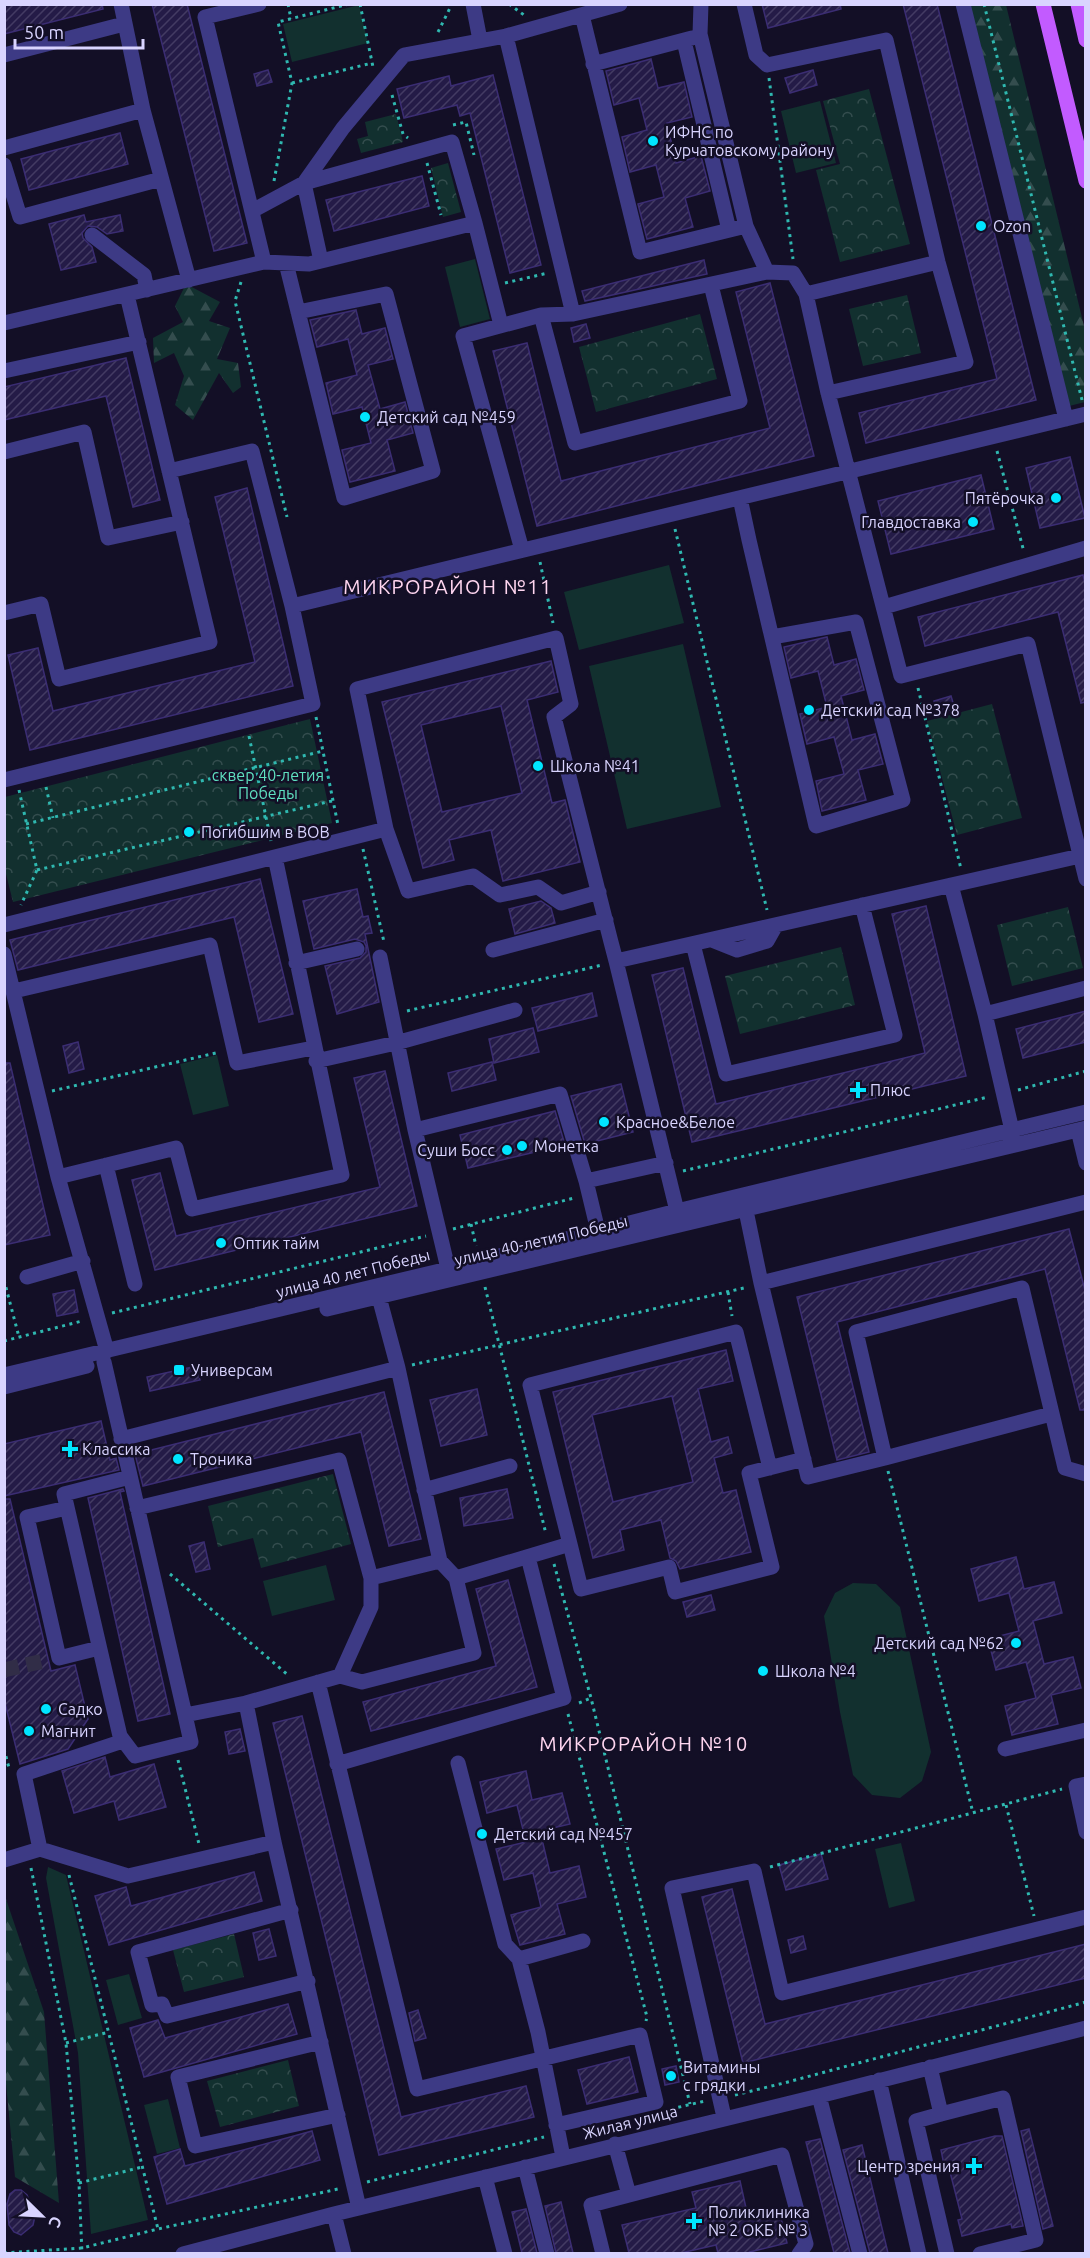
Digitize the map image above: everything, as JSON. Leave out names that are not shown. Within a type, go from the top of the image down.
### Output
[{"type":"main road","points":[[1043,4],[1086,181]]},
{"type":"main road","points":[[1078,4],[1086,40]]},
{"type":"street","points":[[121,4],[143,110],[189,280]]},
{"type":"street","points":[[260,4],[205,17],[264,262]]},
{"type":"street","points":[[472,4],[480,40]]},
{"type":"street","points":[[321,261],[304,183],[343,128],[404,55],[506,36],[620,4]]},
{"type":"street","points":[[701,4],[700,34],[746,226],[767,272]]},
{"type":"street","points":[[744,4],[756,55],[767,65],[886,40],[938,262],[966,362],[828,393]]},
{"type":"street","points":[[963,4],[1066,419]]},
{"type":"street","points":[[582,15],[640,252],[746,226]]},
{"type":"street","points":[[4,55],[124,24]]},
{"type":"street","points":[[593,64],[684,41],[700,34]]},
{"type":"street","points":[[506,36],[573,314]]},
{"type":"street","points":[[684,41],[729,230]]},
{"type":"street","points":[[4,148],[143,110]]},
{"type":"street","points":[[252,212],[304,183],[452,142],[501,325]]},
{"type":"street","points":[[4,165],[20,217],[161,179]]},
{"type":"street","points":[[4,323],[264,262],[309,264],[475,223]]},
{"type":"street","points":[[92,235],[144,274],[147,290]]},
{"type":"street","points":[[806,294],[938,262]]},
{"type":"street","points":[[286,263],[298,312],[344,498],[433,471],[386,294],[298,312]]},
{"type":"street","points":[[529,548],[463,336],[541,315],[573,314],[767,272],[793,273],[806,294],[828,393],[900,676],[1028,644],[1086,879]]},
{"type":"street","points":[[541,315],[575,443],[740,401],[711,285]]},
{"type":"street","points":[[4,613],[41,604],[59,679],[210,642],[127,295]]},
{"type":"street","points":[[4,371],[139,342]]},
{"type":"street","points":[[292,606],[1086,414]]},
{"type":"street","points":[[4,452],[84,432],[108,538],[182,522]]},
{"type":"street","points":[[8,776],[42,770],[313,704],[292,606],[252,451],[170,471]]},
{"type":"street","points":[[740,498],[772,637],[816,826],[903,800],[856,622],[772,637]]},
{"type":"street","points":[[884,607],[1086,548]]},
{"type":"street","points":[[480,1267],[598,1231],[677,1211],[606,920],[599,892],[554,717],[571,704],[556,638],[357,689],[386,829],[408,891],[473,876],[500,895],[538,887],[561,903],[599,892]]},
{"type":"street","points":[[9,924],[386,829]]},
{"type":"street","points":[[616,961],[712,940],[737,950],[767,941],[773,925],[1080,856]]},
{"type":"street","points":[[58,1177],[176,1148],[192,1209],[342,1175],[275,857]]},
{"type":"street","points":[[957,884],[1013,1138]]},
{"type":"street","points":[[693,944],[726,1074],[737,1072],[895,1035],[862,905]]},
{"type":"street","points":[[493,950],[606,920]]},
{"type":"street","points":[[14,992],[210,945],[237,1063],[396,1043],[515,1010]]},
{"type":"street","points":[[296,963],[357,949]]},
{"type":"street","points":[[383,952],[396,1043],[449,1274]]},
{"type":"street","points":[[4,954],[58,1177],[98,1317],[121,1439],[130,1477],[185,1715],[191,1743],[135,1756],[120,1736],[64,1494],[130,1477]]},
{"type":"street","points":[[985,1014],[1086,988]]},
{"type":"street","points":[[415,1130],[560,1094],[588,1188],[598,1231]]},
{"type":"street","name":"улица 40-летия Победы","points":[[1013,1138],[1086,1112]]},
{"type":"street","points":[[1082,1129],[1086,1163]]},
{"type":"street","name":"улица 40-летия Победы","points":[[4,1375],[106,1357],[379,1297],[449,1274],[744,1202],[1013,1138],[1082,1129]]},
{"type":"street","points":[[106,1165],[135,1284]]},
{"type":"street","points":[[588,1188],[667,1169]]},
{"type":"street","points":[[744,1202],[761,1283],[808,1477],[1050,1414]]},
{"type":"street","name":"улица 40-летия Победы","points":[[677,1211],[744,1202]]},
{"type":"street","points":[[761,1283],[1086,1202]]},
{"type":"street","points":[[27,1277],[83,1261]]},
{"type":"street","name":"улица 40 лет Победы","points":[[106,1357],[449,1274]]},
{"type":"street","points":[[885,1458],[856,1332],[1023,1288],[1050,1414],[1065,1468],[1086,1474]]},
{"type":"street","points":[[185,1715],[246,1703],[340,1676],[362,1682],[474,1653],[456,1578],[440,1561],[398,1368],[379,1297]]},
{"type":"street","points":[[770,1468],[736,1332],[530,1385],[581,1589],[669,1567],[675,1592],[772,1567],[749,1473],[770,1468],[804,1459]]},
{"type":"street","name":"улица 40-летия Победы","points":[[4,1387],[106,1357]]},
{"type":"street","points":[[121,1439],[398,1368]]},
{"type":"street","points":[[137,1508],[339,1460],[371,1578],[371,1607],[340,1676]]},
{"type":"street","points":[[424,1490],[510,1466]]},
{"type":"street","points":[[67,1508],[27,1517],[53,1659],[99,1648]]},
{"type":"street","points":[[456,1578],[570,1544]]},
{"type":"street","points":[[338,1764],[564,1698],[528,1557]]},
{"type":"street","points":[[371,1578],[440,1561]]},
{"type":"street","points":[[318,1683],[417,2089],[640,2035],[656,2102],[556,2125]]},
{"type":"street","points":[[246,1703],[274,1842],[359,2208]]},
{"type":"street","points":[[1005,1749],[1086,1730]]},
{"type":"street","points":[[40,1849],[24,1774],[123,1741]]},
{"type":"street","points":[[458,1762],[505,1944],[519,1959],[538,2032],[563,2157]]},
{"type":"street","points":[[1081,1785],[1086,1832]]},
{"type":"street","points":[[4,1860],[40,1849],[128,1876],[274,1842]]},
{"type":"street","points":[[724,2117],[672,1888],[754,1871],[782,1993],[1086,1917]]},
{"type":"street","points":[[291,1910],[138,1952],[152,2006],[162,2004],[167,2016],[308,1981]]},
{"type":"street","points":[[519,1959],[583,1941]]},
{"type":"street","name":"Жилая улица","points":[[183,2253],[205,2251],[334,2214],[724,2117],[819,2096],[1086,2028]]},
{"type":"street","points":[[321,2042],[178,2077],[195,2146],[338,2115]]},
{"type":"street","points":[[930,2067],[941,2114]]},
{"type":"street","points":[[879,2080],[919,2253]]},
{"type":"street","points":[[819,2096],[860,2253]]},
{"type":"street","points":[[947,2253],[916,2121],[1003,2098],[1036,2240],[980,2253]]},
{"type":"street","points":[[615,2144],[629,2195]]},
{"type":"street","points":[[603,2253],[591,2205],[782,2156],[806,2244],[799,2253]]},
{"type":"street","points":[[525,2167],[548,2253]]},
{"type":"street","points":[[485,2177],[505,2253]]},
{"type":"street","points":[[334,2214],[344,2253]]},
{"type":"path","points":[[288,4],[291,19]]},
{"type":"path","points":[[271,201],[292,83],[278,22],[349,4]]},
{"type":"path","points":[[360,4],[372,63],[382,81],[403,134],[424,150],[445,230]]},
{"type":"path","points":[[429,50],[452,4]]},
{"type":"path","points":[[984,4],[1086,414]]},
{"type":"path","points":[[292,83],[372,63]]},
{"type":"path","points":[[767,65],[793,273]]},
{"type":"path","points":[[246,266],[235,301],[289,522]]},
{"type":"path","points":[[491,286],[562,270]]},
{"type":"path","points":[[993,436],[1027,565]]},
{"type":"path","points":[[672,515],[773,925]]},
{"type":"path","points":[[529,548],[556,638]]},
{"type":"path","points":[[915,673],[957,884]]},
{"type":"path","points":[[313,704],[341,840]]},
{"type":"path","points":[[246,720],[275,857]]},
{"type":"path","points":[[26,824],[323,751]]},
{"type":"path","points":[[42,770],[53,818]]},
{"type":"path","points":[[8,776],[26,824],[37,870],[9,924]]},
{"type":"path","points":[[37,870],[334,800]]},
{"type":"path","points":[[360,836],[383,952]]},
{"type":"path","points":[[391,1015],[616,961]]},
{"type":"path","points":[[39,1094],[234,1048]]},
{"type":"path","points":[[667,1169],[1003,1094],[1086,1071]]},
{"type":"path","points":[[4,1341],[471,1224],[588,1188]]},
{"type":"path","points":[[471,1224],[550,1550],[591,1698],[690,2105]]},
{"type":"path","points":[[4,1280],[19,1337]]},
{"type":"path","points":[[398,1368],[761,1283]]},
{"type":"path","points":[[728,1292],[736,1332]]},
{"type":"path","points":[[885,1458],[973,1813]]},
{"type":"path","points":[[148,1556],[302,1687]]},
{"type":"path","points":[[575,1705],[591,1698]]},
{"type":"path","points":[[567,1708],[647,2017],[640,2035]]},
{"type":"path","points":[[175,1746],[202,1859]]},
{"type":"path","points":[[754,1871],[1081,1785]]},
{"type":"path","points":[[1006,1804],[1037,1929]]},
{"type":"path","points":[[65,1857],[158,2229]]},
{"type":"path","points":[[35,1881],[66,2043],[79,2183],[82,2253]]},
{"type":"path","points":[[66,2043],[108,2032]]},
{"type":"path","points":[[79,2183],[142,2167]]},
{"type":"green space","points":[[359,5],[368,43],[292,62],[283,24]]},
{"type":"green space","points":[[966,5],[1006,5],[1085,330],[1085,402],[1065,407]]},
{"type":"green space","points":[[869,89],[910,244],[840,262],[816,170],[840,164],[823,101]]},
{"type":"green space","points":[[820,101],[836,163],[796,173],[781,111]]},
{"type":"green space","points":[[396,114],[403,142],[361,153],[357,139],[368,136],[365,122]]},
{"type":"green space","points":[[448,163],[461,212],[443,217],[431,168]]},
{"type":"green space","points":[[475,259],[490,319],[460,327],[445,267]]},
{"type":"green space","points":[[186,284],[220,302],[209,321],[230,328],[217,359],[238,363],[241,387],[233,393],[219,373],[193,420],[175,405],[184,376],[174,353],[154,363],[153,338],[183,322],[175,306]]},
{"type":"green space","points":[[907,295],[921,353],[863,366],[849,309]]},
{"type":"green space","points":[[700,314],[717,379],[596,412],[579,347]]},
{"type":"green space","points":[[669,565],[684,623],[579,650],[564,592]]},
{"type":"green space","points":[[683,644],[721,807],[627,829],[589,666]]},
{"type":"green space","points":[[992,704],[1022,818],[957,835],[927,721]]},
{"type":"green space","name":"сквер 40-летия Победы","points":[[310,719],[332,823],[13,902],[5,870],[5,797]]},
{"type":"green space","points":[[1068,907],[1083,968],[1012,986],[997,925]]},
{"type":"green space","points":[[841,947],[855,1005],[740,1034],[725,976]]},
{"type":"green space","points":[[217,1055],[229,1106],[193,1115],[180,1064]]},
{"type":"green space","points":[[333,1474],[351,1544],[261,1568],[253,1538],[218,1547],[208,1506]]},
{"type":"green space","points":[[326,1565],[335,1600],[272,1616],[263,1581]]},
{"type":"green space","points":[[853,1583],[876,1584],[900,1607],[931,1752],[922,1781],[900,1798],[872,1795],[853,1775],[824,1616],[835,1593]]},
{"type":"green space","points":[[901,1843],[915,1901],[889,1908],[875,1849]]},
{"type":"green space","points":[[48,1867],[66,1875],[148,2220],[91,2234],[78,2053],[46,1878]]},
{"type":"green space","points":[[6,1899],[44,2012],[59,2203],[15,2177],[4,2063]]},
{"type":"green space","points":[[234,1934],[244,1977],[184,1992],[173,1950]]},
{"type":"green space","points":[[129,1974],[142,2018],[118,2025],[106,1980]]},
{"type":"green space","points":[[288,2060],[299,2106],[220,2127],[207,2081]]},
{"type":"green space","points":[[168,2099],[180,2148],[157,2154],[144,2105]]},
{"type":"building","points":[[4,4],[102,4],[103,9],[4,34]]},
{"type":"building","points":[[152,4],[187,4],[247,243],[214,251]]},
{"type":"building","points":[[762,4],[840,4],[841,9],[768,28]]},
{"type":"building","points":[[903,4],[937,4],[1036,400],[866,443],[859,413],[997,379]]},
{"type":"building","points":[[651,59],[658,88],[684,82],[692,117],[667,123],[676,163],[701,156],[710,191],[685,198],[693,227],[647,239],[638,204],[664,197],[656,165],[630,172],[622,137],[647,130],[639,98],[614,105],[606,71]]},
{"type":"building","points":[[268,70],[272,82],[257,86],[254,74]]},
{"type":"building","points":[[813,70],[817,85],[790,93],[785,78]]},
{"type":"building","points":[[493,75],[541,265],[510,273],[470,113],[460,116],[457,105],[404,118],[397,89],[449,76],[451,86]]},
{"type":"building","points":[[120,133],[128,164],[29,190],[21,159]]},
{"type":"building","points":[[422,176],[429,206],[334,231],[326,200]]},
{"type":"building","points":[[84,215],[86,222],[120,215],[123,231],[107,234],[97,227],[88,226],[82,233],[83,238],[92,247],[96,262],[61,270],[49,224]]},
{"type":"building","points":[[704,260],[707,274],[585,301],[582,291]]},
{"type":"building","points":[[770,283],[814,456],[537,526],[493,351],[527,343],[561,481],[770,428],[736,292]]},
{"type":"building","points":[[356,310],[362,334],[385,328],[393,359],[368,365],[380,409],[405,402],[413,433],[387,440],[395,471],[350,482],[342,450],[371,443],[362,407],[333,414],[326,383],[357,375],[348,339],[317,347],[310,320]]},
{"type":"building","points":[[586,324],[590,338],[574,342],[571,328]]},
{"type":"building","points":[[126,358],[160,500],[133,507],[106,396],[4,420],[4,387]]},
{"type":"building","points":[[1070,457],[1085,518],[1040,528],[1026,468]]},
{"type":"building","points":[[981,475],[994,529],[891,554],[878,501]]},
{"type":"building","points":[[247,488],[293,686],[30,750],[8,655],[38,648],[53,711],[255,662],[215,497]]},
{"type":"building","points":[[1083,575],[1086,587],[1086,702],[1081,703],[1058,612],[925,646],[918,617]]},
{"type":"building","points":[[827,637],[834,665],[856,659],[864,690],[841,696],[852,740],[875,734],[883,764],[858,770],[866,800],[822,811],[816,781],[844,774],[834,737],[807,744],[800,714],[827,707],[818,671],[791,678],[784,647]]},
{"type":"building","points":[[551,661],[558,692],[527,700],[552,803],[565,800],[580,862],[503,881],[491,830],[449,840],[454,860],[423,868],[382,702]],"holes":[[[501,706],[522,793],[442,812],[421,725]]]},
{"type":"building","points":[[951,696],[955,709],[937,713],[934,701]]},
{"type":"building","points":[[260,879],[293,1014],[259,1022],[234,917],[18,970],[10,940]]},
{"type":"building","points":[[357,889],[363,917],[368,916],[372,933],[365,934],[379,1002],[337,1014],[325,966],[360,958],[366,952],[366,946],[364,942],[355,939],[314,949],[303,901]]},
{"type":"building","points":[[541,901],[551,908],[555,923],[515,934],[509,909]]},
{"type":"building","points":[[926,906],[966,1076],[692,1142],[652,975],[683,968],[716,1104],[925,1053],[892,914]]},
{"type":"building","points":[[592,993],[597,1016],[538,1031],[532,1008]]},
{"type":"building","points":[[1086,1011],[1086,1042],[1023,1058],[1016,1029]]},
{"type":"building","points":[[533,1028],[539,1052],[494,1063],[489,1039]]},
{"type":"building","points":[[78,1042],[84,1069],[69,1073],[63,1046]]},
{"type":"building","points":[[492,1062],[496,1080],[452,1091],[448,1073]]},
{"type":"building","points":[[4,1063],[10,1063],[50,1235],[4,1245]]},
{"type":"building","points":[[385,1071],[417,1206],[155,1270],[132,1180],[160,1173],[176,1236],[380,1187],[354,1078]]},
{"type":"building","points":[[621,1084],[633,1132],[585,1144],[571,1096]]},
{"type":"building","points":[[555,1111],[565,1145],[468,1168],[460,1135]]},
{"type":"building","points":[[1069,1229],[1086,1294],[1086,1410],[1080,1410],[1045,1269],[837,1322],[869,1452],[837,1460],[797,1297]]},
{"type":"building","points":[[74,1290],[78,1312],[57,1316],[53,1294]]},
{"type":"building","points":[[726,1350],[733,1381],[698,1389],[711,1442],[728,1437],[732,1453],[714,1458],[723,1493],[736,1490],[751,1552],[680,1569],[676,1561],[670,1558],[661,1520],[620,1530],[624,1550],[593,1558],[553,1392]],"holes":[[[672,1396],[693,1482],[613,1502],[592,1415]]]},
{"type":"building","points":[[197,1366],[200,1380],[150,1391],[147,1377]]},
{"type":"building","points":[[477,1389],[487,1435],[441,1446],[430,1400]]},
{"type":"building","points":[[384,1392],[421,1539],[389,1546],[361,1432],[143,1486],[135,1454]]},
{"type":"building","points":[[101,1421],[110,1460],[116,1458],[119,1470],[4,1496],[4,1444]]},
{"type":"building","points":[[123,1489],[124,1491],[120,1492],[170,1714],[138,1721],[88,1498]]},
{"type":"building","points":[[507,1489],[513,1518],[464,1526],[460,1498]]},
{"type":"building","points":[[4,1499],[10,1499],[51,1671],[75,1665],[88,1719],[68,1749],[20,1764],[4,1699]]},
{"type":"building","points":[[204,1542],[210,1569],[196,1572],[189,1546]]},
{"type":"building","points":[[1016,1557],[1024,1589],[1054,1582],[1062,1613],[1033,1621],[1044,1664],[1073,1657],[1081,1688],[1051,1695],[1058,1724],[1012,1735],[1005,1706],[1036,1698],[1026,1662],[996,1670],[988,1639],[1019,1631],[1009,1593],[979,1601],[971,1569]]},
{"type":"building","points":[[508,1580],[537,1687],[371,1731],[363,1702],[496,1666],[476,1589]]},
{"type":"building","points":[[711,1595],[715,1610],[687,1617],[683,1602]]},
{"type":"building","points":[[302,1716],[401,2117],[526,2086],[534,2117],[379,2155],[273,1723]]},
{"type":"building","points":[[240,1729],[245,1751],[229,1754],[225,1732]]},
{"type":"building","points":[[105,1757],[110,1777],[154,1764],[166,1807],[119,1820],[114,1801],[74,1813],[62,1771]]},
{"type":"building","points":[[526,1771],[532,1800],[562,1793],[570,1824],[540,1831],[550,1873],[579,1866],[586,1897],[557,1904],[565,1934],[520,1945],[511,1915],[541,1907],[533,1873],[504,1880],[496,1849],[526,1842],[517,1805],[487,1813],[480,1782]]},
{"type":"building","points":[[821,1854],[828,1879],[786,1890],[779,1865]]},
{"type":"building","points":[[254,1872],[262,1901],[109,1945],[95,1896],[126,1887],[131,1906]]},
{"type":"building","points":[[732,1889],[765,2024],[1086,1944],[1086,1978],[743,2063],[702,1897]]},
{"type":"building","points":[[269,1929],[276,1956],[259,1960],[253,1933]]},
{"type":"building","points":[[803,1936],[806,1949],[791,1953],[788,1940]]},
{"type":"building","points":[[288,2004],[297,2034],[144,2077],[130,2028],[158,2020],[165,2038]]},
{"type":"building","points":[[418,2010],[426,2038],[415,2041],[409,2013]]},
{"type":"building","points":[[629,2057],[638,2092],[587,2104],[578,2070]]},
{"type":"building","name":"Витамины с грядки","points":[[676,2066],[679,2082],[665,2085],[662,2069]]},
{"type":"building","points":[[1029,2129],[1053,2226],[1043,2229],[1021,2131]]},
{"type":"building","points":[[312,2131],[320,2160],[167,2204],[154,2157],[180,2149],[185,2166]]},
{"type":"building","points":[[1002,2136],[1023,2226],[1012,2228],[1011,2224],[962,2236],[958,2220],[962,2219],[948,2164],[944,2165],[941,2150]]},
{"type":"building","points":[[820,2139],[850,2253],[834,2253],[806,2142]]},
{"type":"building","points":[[862,2145],[888,2253],[870,2253],[843,2150]]},
{"type":"building","points":[[740,2181],[748,2217],[779,2210],[787,2243],[751,2253],[718,2253],[716,2245],[681,2253],[629,2253],[622,2225],[696,2208],[692,2192]]},
{"type":"building","points":[[15,2190],[21,2190],[27,2195],[35,2216],[33,2225],[21,2235],[14,2232],[9,2225],[7,2204],[10,2194]]},
{"type":"building","points":[[561,2202],[573,2253],[556,2253],[545,2206]]},
{"type":"building","points":[[526,2209],[537,2253],[522,2253],[512,2212]]},
{"type":"tunnel","points":[[4,1670],[48,1660]]},
{"type":"place","name":"ИФНС по Курчатовскому району","points":[[653,141]]},
{"type":"place","name":"Ozon","points":[[981,226]]},
{"type":"place","name":"Детский сад №459","points":[[365,417]]},
{"type":"place","name":"Пятёрочка","points":[[1056,498]]},
{"type":"place","name":"Главдоставка","points":[[973,522]]},
{"type":"place","name":"Детский сад №378","points":[[809,710]]},
{"type":"place","name":"Школа №41","points":[[538,766]]},
{"type":"place","name":"Погибшим в ВОВ","points":[[189,832]]},
{"type":"place","name":"Плюс","points":[[858,1090]]},
{"type":"place","name":"Красное&Белое","points":[[604,1122]]},
{"type":"place","name":"Монетка","points":[[522,1146]]},
{"type":"place","name":"Суши Босс","points":[[507,1150]]},
{"type":"place","name":"Оптик тайм","points":[[221,1243]]},
{"type":"place","name":"Универсам","points":[[179,1370]]},
{"type":"place","name":"Классика","points":[[70,1449]]},
{"type":"place","name":"Троника","points":[[178,1459]]},
{"type":"place","name":"Детский сад №62","points":[[1016,1643]]},
{"type":"place","name":"Школа №4","points":[[763,1671]]},
{"type":"place","name":"Садко","points":[[46,1709]]},
{"type":"place","name":"Магнит","points":[[29,1731]]},
{"type":"place","name":"Детский сад №457","points":[[482,1834]]},
{"type":"place","name":"Витамины с грядки","points":[[671,2076]]},
{"type":"place","name":"Центр зрения","points":[[974,2166]]},
{"type":"place","name":"Поликлиника № 2 ОКБ № 3","points":[[694,2221]]},
{"type":"district","name":"МИКРОРАЙОН №11","points":[[448,587]]},
{"type":"district","name":"МИКРОРАЙОН №10","points":[[644,1744]]}]
